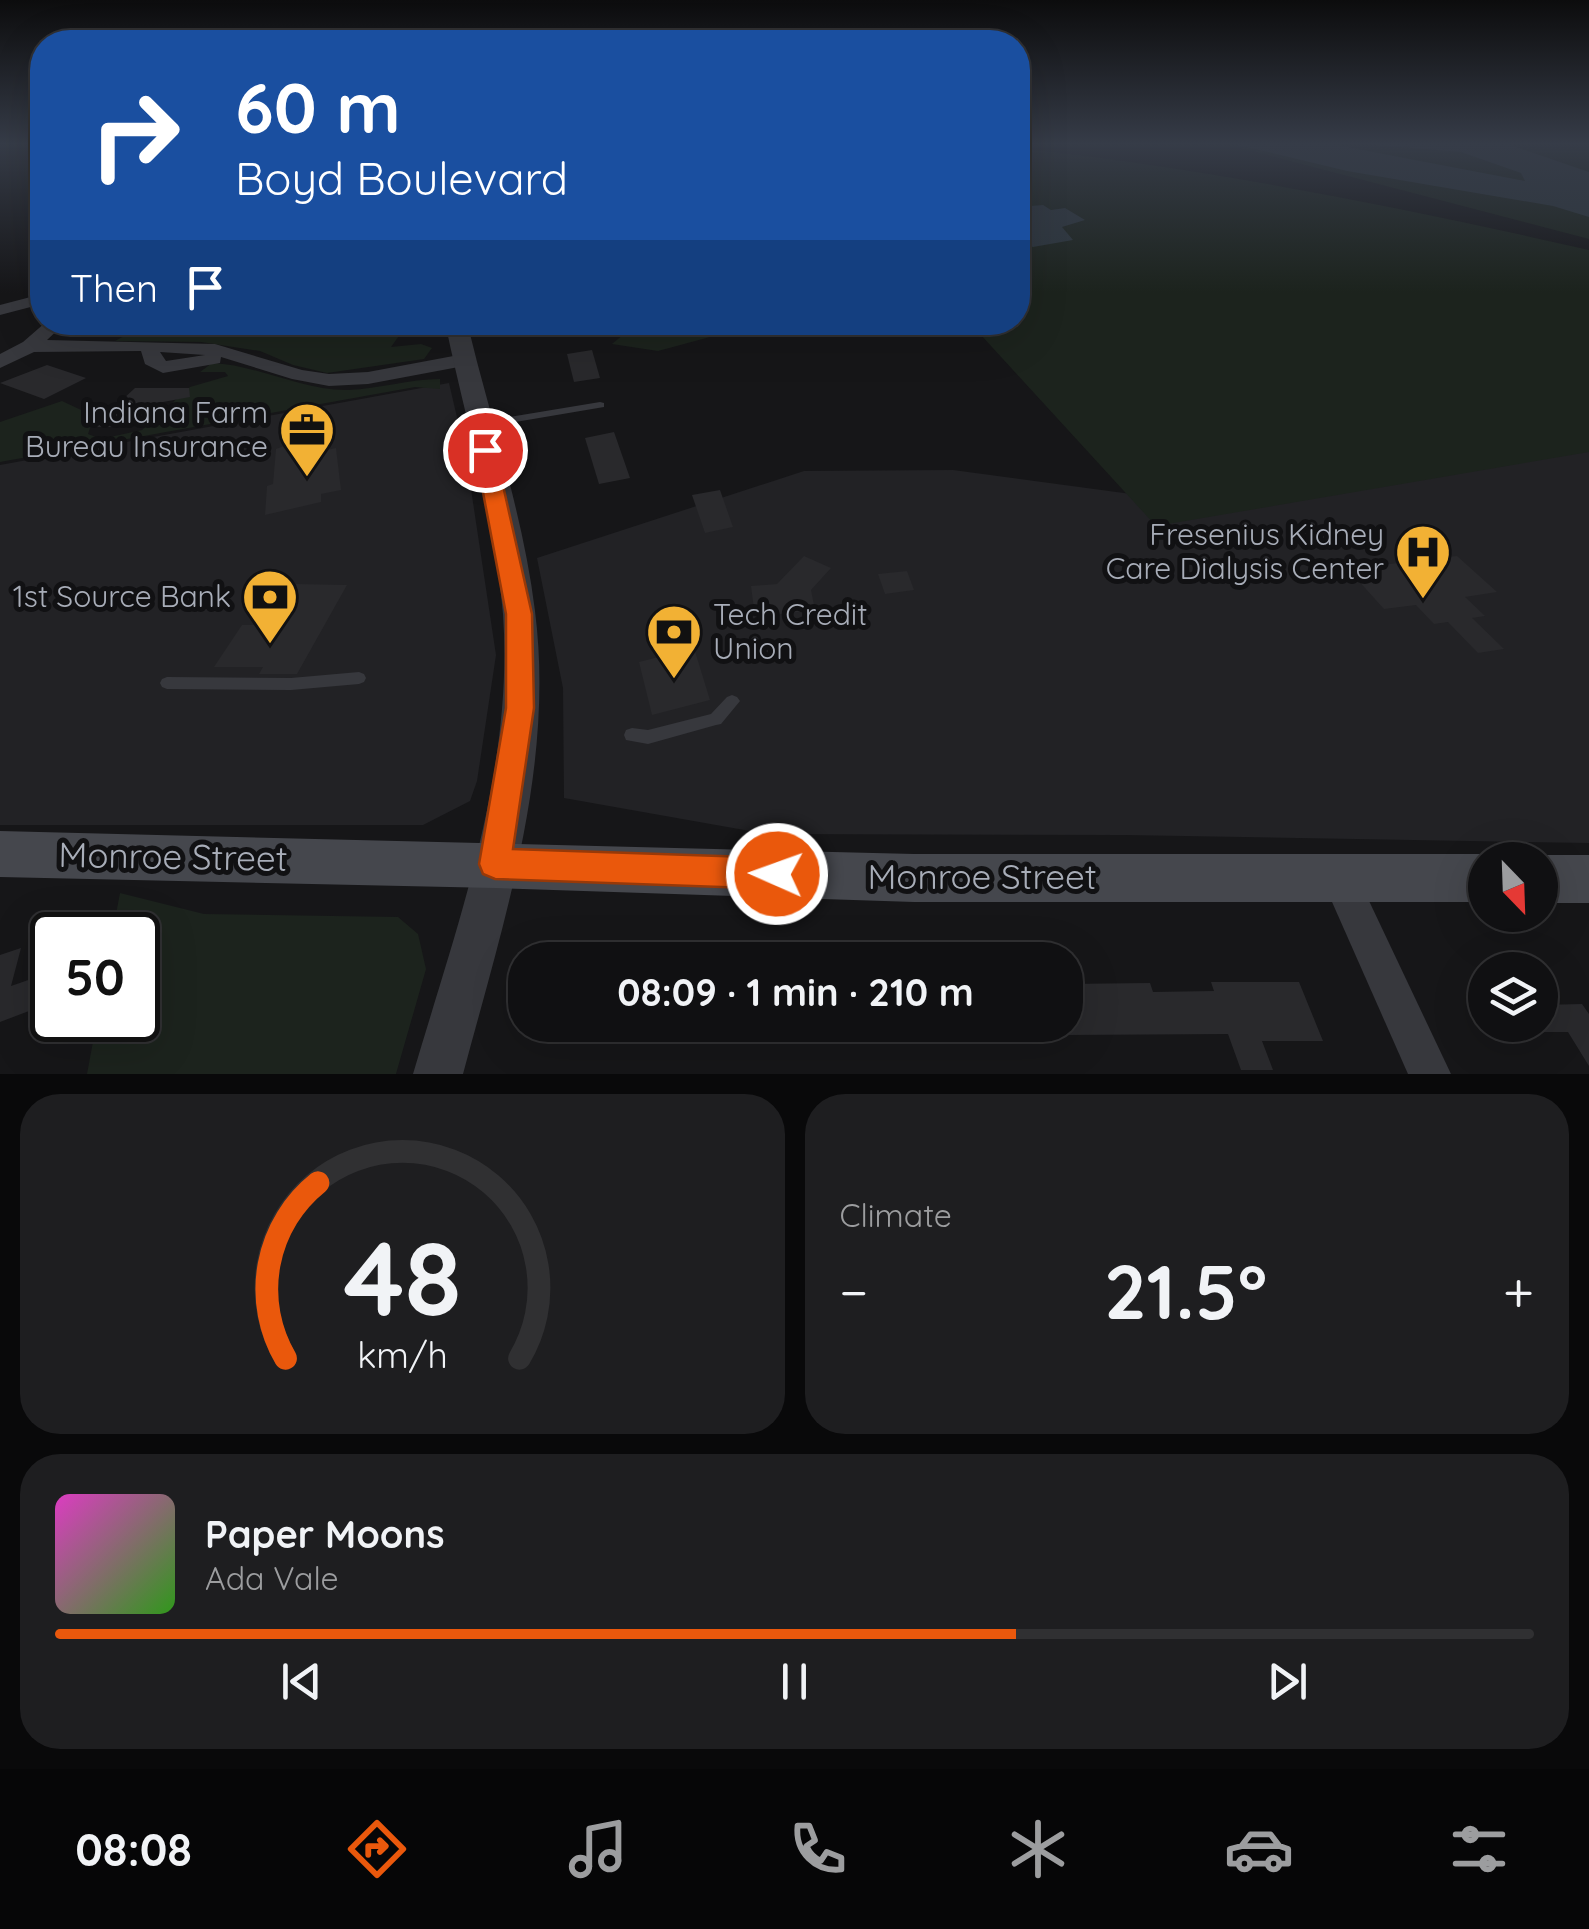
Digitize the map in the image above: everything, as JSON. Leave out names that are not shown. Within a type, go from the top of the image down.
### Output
[{"type":"main road","name":"Monroe Street","points":[[0,854],[914,878],[1468,878]]},
{"type":"main road","points":[[1558,878],[1589,879]]},
{"type":"street","points":[[0,310],[30,302]]},
{"type":"street","points":[[0,362],[42,335]]},
{"type":"street","points":[[438,1074],[495,864],[520,708],[519,614],[459,335]]},
{"type":"street","points":[[30,346],[150,348],[152,360],[163,367],[232,353],[316,379],[375,376],[464,360]]},
{"type":"street","points":[[1339,877],[1430,1074]]},
{"type":"lane","points":[[479,424],[600,405]]},
{"type":"lane","points":[[167,683],[291,684],[359,678]]},
{"type":"lane","points":[[632,734],[648,737],[716,719],[732,701]]},
{"type":"shaded area","points":[[1030,193],[1316,193],[1589,250],[1589,452],[1156,526],[981,335],[1030,335]]},
{"type":"shaded area","points":[[1413,193],[1589,193],[1589,239]]},
{"type":"shaded area","points":[[1477,193],[1589,193],[1589,217],[1553,206]]},
{"type":"shaded area","points":[[1030,206],[1065,208],[1085,220],[1062,227],[1073,240],[1033,247]]},
{"type":"shaded area","points":[[400,335],[391,347],[421,344],[432,348],[424,359],[327,373],[293,365],[260,351],[201,342],[115,341],[124,336]]},
{"type":"shaded area","points":[[623,335],[717,335],[658,351],[612,344]]},
{"type":"shaded area","points":[[212,363],[331,389],[440,379],[440,389],[415,387],[0,462],[0,422],[62,401],[94,416],[88,434],[101,439],[142,430],[190,387],[228,376],[225,372],[200,372]]},
{"type":"shaded area","points":[[449,383],[466,456],[496,655],[477,781],[470,801],[423,825],[0,825],[0,465]]},
{"type":"shaded area","points":[[1589,440],[1589,843],[767,834],[564,798],[563,688],[537,558],[804,471],[953,470],[1198,503]]},
{"type":"shaded area","points":[[120,893],[204,914],[398,917],[418,934],[426,969],[396,1074],[87,1074],[93,1042],[160,1042],[160,912],[116,912]]},
{"type":"building","points":[[592,350],[600,378],[574,382],[567,354]]},
{"type":"building","points":[[47,365],[86,378],[44,399],[0,383]]},
{"type":"building","points":[[135,388],[189,388],[190,397],[147,405],[124,427],[93,427]]},
{"type":"building","points":[[614,432],[630,478],[599,484],[585,438]]},
{"type":"building","name":"Indiana Farm Bureau Insurance","points":[[308,437],[308,454],[336,448],[341,490],[321,494],[321,502],[265,515],[276,449]]},
{"type":"building","points":[[720,490],[733,527],[705,533],[692,495]]},
{"type":"building","points":[[804,556],[831,568],[811,590],[815,610],[755,617],[751,586],[777,584]]},
{"type":"building","name":"Fresenius Kidney Care Dialysis Center","points":[[1457,556],[1497,592],[1465,597],[1485,616],[1472,618],[1504,649],[1478,653],[1448,622],[1434,624],[1416,605],[1384,609],[1348,569]]},
{"type":"building","points":[[907,571],[914,590],[885,594],[878,574]]},
{"type":"building","name":"1st Source Bank","points":[[295,584],[347,585],[297,674],[259,674],[263,667],[214,667],[242,625],[270,625]]},
{"type":"building","name":"Tech Credit Union","points":[[694,648],[710,700],[652,715],[639,662]]},
{"type":"building","points":[[21,948],[11,986],[30,979],[30,1007],[29,1011],[0,1022],[0,955]]},
{"type":"building","points":[[1211,982],[1299,982],[1323,1041],[1262,1041],[1273,1070],[1241,1070],[1228,1034],[1083,1035],[1083,984],[1150,983],[1153,992],[1214,991]]},
{"type":"building","points":[[1582,1004],[1589,1014],[1589,1066],[1568,1032],[1558,1032],[1558,1005]]},
{"type":"place","name":"Indiana Farm Bureau Insurance","points":[[307,479]]},
{"type":"place","name":"Fresenius Kidney Care Dialysis Center","points":[[1423,601]]},
{"type":"place","name":"1st Source Bank","points":[[270,646]]},
{"type":"place","name":"Tech Credit Union","points":[[674,681]]},
{"type":"route","points":[[485,450],[519,614],[520,708],[495,864],[777,874]]}]
